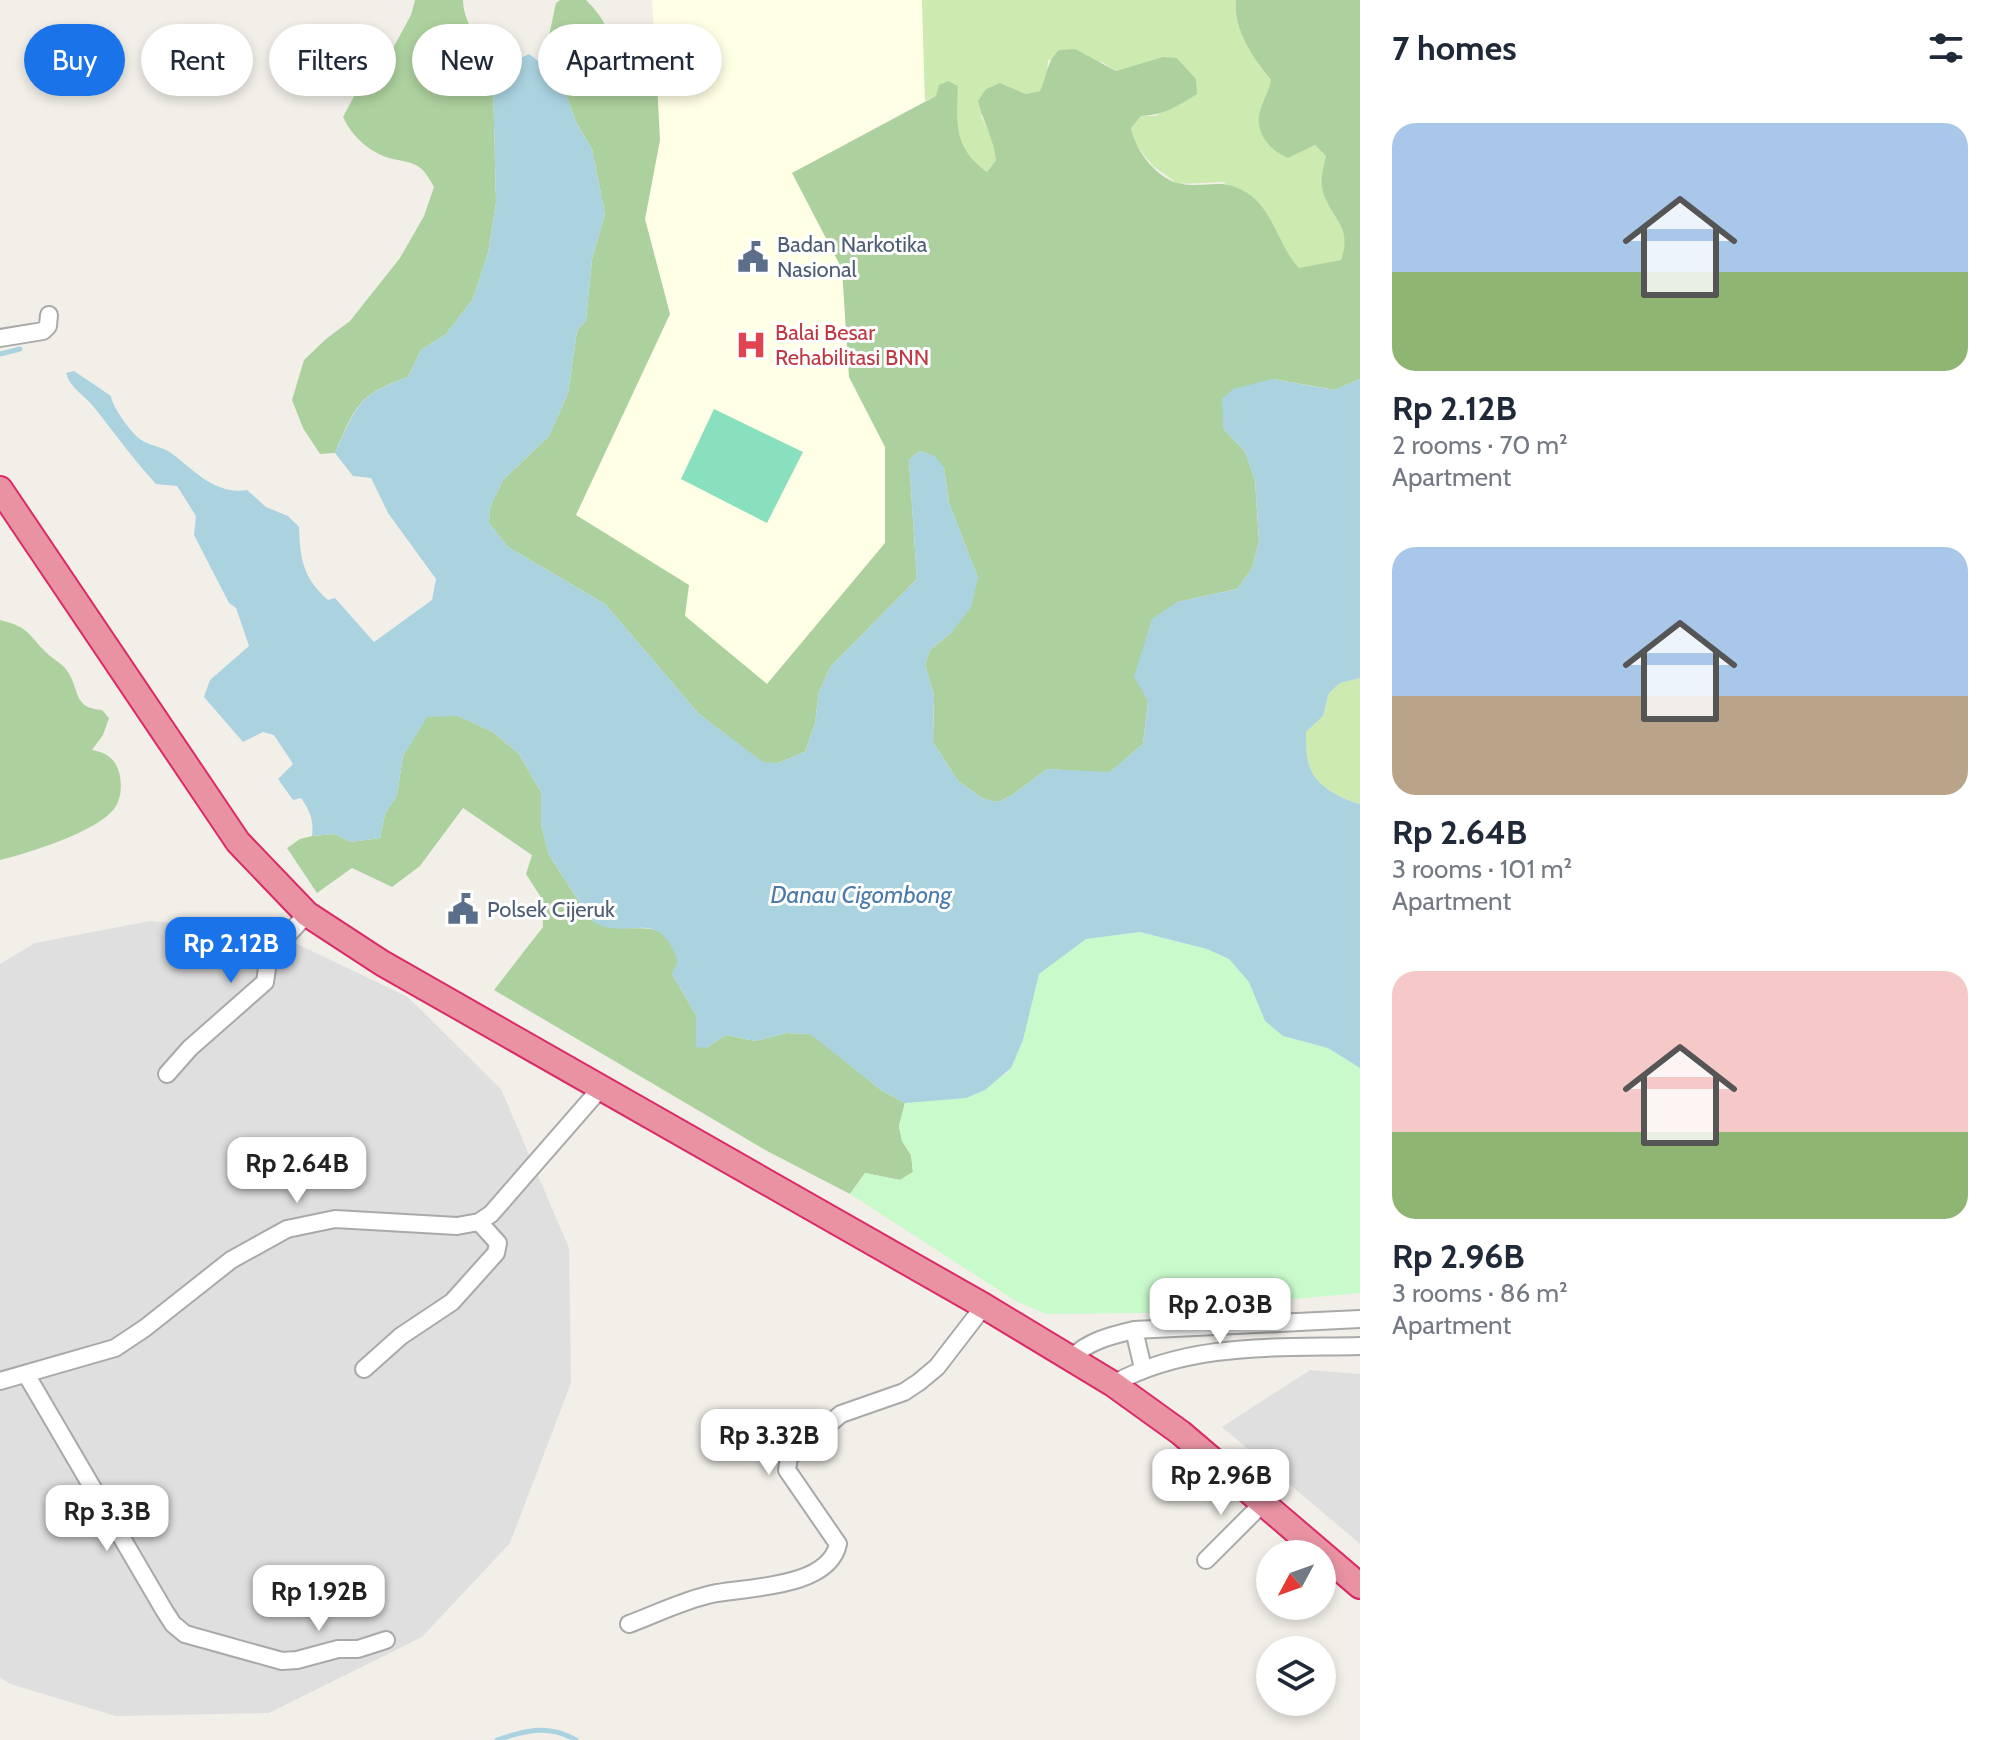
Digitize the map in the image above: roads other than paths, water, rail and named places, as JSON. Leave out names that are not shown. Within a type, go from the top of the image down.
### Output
[{"type":"highway","points":[[0,489],[238,842],[307,914],[382,963],[984,1306],[1113,1384],[1181,1433],[1360,1586]]},
{"type":"street","points":[[0,338],[43,331],[48,326],[49,315]]},
{"type":"street","points":[[167,1074],[190,1048],[265,982],[269,955],[307,914]]},
{"type":"street","points":[[0,1381],[100,1354],[128,1341],[207,1276],[287,1229],[335,1219],[457,1226],[479,1222],[491,1214],[600,1089]]},
{"type":"street","points":[[364,1369],[401,1336],[452,1302],[496,1253],[498,1243],[479,1222]]},
{"type":"street","points":[[629,1624],[703,1597],[790,1581],[829,1563],[838,1544],[787,1470],[789,1457],[841,1414],[904,1392],[919,1382],[937,1367],[984,1306]]},
{"type":"street","points":[[1071,1358],[1098,1339],[1134,1330],[1360,1319]]},
{"type":"street","points":[[1198,1327],[1200,1353]]},
{"type":"street","points":[[1134,1330],[1143,1368]]},
{"type":"street","points":[[1113,1384],[1143,1368],[1200,1353],[1360,1346]]},
{"type":"street","points":[[26,1374],[164,1610],[173,1624],[185,1634],[282,1661],[338,1649],[358,1649],[386,1640]]},
{"type":"street","points":[[1206,1560],[1264,1502]]},
{"type":"water","name":"Danau Cigombong","points":[[529,54],[538,61],[538,96],[567,96],[576,122],[592,149],[605,214],[592,259],[586,320],[577,331],[568,393],[549,436],[503,480],[490,507],[489,523],[508,547],[605,604],[699,714],[763,762],[778,763],[805,752],[815,723],[819,692],[831,666],[917,579],[909,460],[920,451],[935,456],[944,468],[949,503],[978,578],[971,607],[952,632],[930,650],[925,665],[934,695],[933,742],[958,781],[982,798],[997,802],[1011,796],[1047,769],[1110,772],[1143,744],[1148,701],[1134,677],[1152,619],[1177,602],[1237,589],[1252,569],[1259,541],[1255,480],[1245,452],[1223,428],[1222,399],[1233,389],[1273,379],[1334,390],[1360,379],[1360,678],[1340,683],[1329,693],[1323,716],[1306,732],[1306,748],[1308,761],[1317,779],[1337,795],[1360,804],[1360,1068],[1328,1048],[1283,1036],[1265,1021],[1249,982],[1229,959],[1207,949],[1140,932],[1086,939],[1039,974],[1023,1040],[1011,1068],[985,1090],[966,1098],[905,1103],[881,1090],[810,1034],[786,1033],[755,1041],[726,1035],[706,1048],[696,1047],[696,1015],[672,974],[678,961],[670,943],[661,933],[651,929],[617,929],[591,920],[549,855],[541,824],[541,792],[519,754],[493,732],[458,716],[427,717],[403,756],[397,795],[385,814],[380,838],[350,842],[335,834],[312,836],[312,820],[304,803],[301,798],[293,800],[278,779],[293,764],[274,735],[263,732],[243,742],[204,697],[210,680],[249,646],[236,608],[229,603],[194,535],[196,516],[177,486],[156,484],[74,387],[66,373],[74,371],[111,396],[124,421],[143,441],[168,451],[215,485],[236,491],[247,490],[266,507],[288,516],[299,527],[304,567],[313,584],[328,600],[335,598],[374,642],[432,600],[436,579],[388,513],[371,478],[353,476],[335,453],[361,404],[378,390],[408,377],[421,350],[446,334],[473,299],[488,253],[496,202],[493,96],[522,96],[522,57]]},
{"type":"waterway","points":[[0,354],[20,349]]},
{"type":"waterway","points":[[497,1740],[537,1730],[556,1732],[576,1740]]},
{"type":"place","name":"Badan Narkotika Nasional","points":[[753,257]]},
{"type":"place","name":"Balai Besar Rehabilitasi BNN","points":[[751,345]]},
{"type":"place","name":"Polsek Cijeruk","points":[[463,909]]}]
